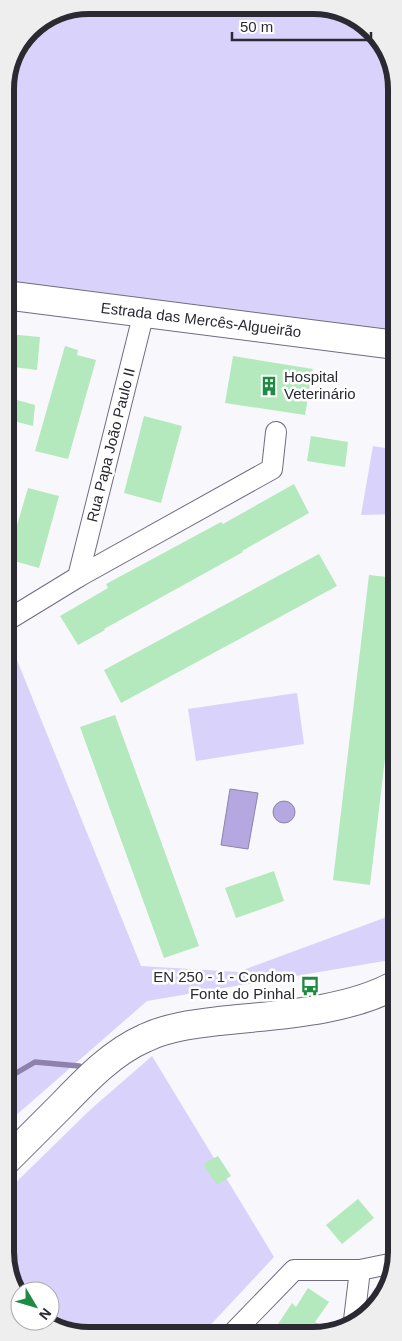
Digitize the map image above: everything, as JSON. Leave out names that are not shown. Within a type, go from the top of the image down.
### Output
[{"type":"main road","name":"Estrada das Mercês-Algueirão","points":[[14,296],[388,344]]},
{"type":"main road","points":[[14,1153],[98,1070],[117,1054],[146,1037],[190,1025],[340,1005],[377,994],[388,988]]},
{"type":"street","name":"Rua Papa João Paulo II","points":[[78,576],[144,312]]},
{"type":"street","points":[[14,616],[78,576],[272,469],[276,432]]},
{"type":"street","points":[[239,1327],[294,1270],[360,1270],[387,1264]]},
{"type":"street","points":[[355,1315],[360,1270]]},
{"type":"shaded area","points":[[89,14],[313,14],[328,15],[359,29],[378,51],[387,74],[388,337],[14,284],[14,84],[16,69],[29,43],[39,32],[60,19],[74,15]]},
{"type":"shaded area","points":[[373,446],[385,448],[388,454],[388,514],[361,515]]},
{"type":"shaded area","points":[[14,653],[141,966],[238,972],[384,918],[388,909],[388,960],[147,1001],[14,1117]]},
{"type":"shaded area","points":[[297,693],[304,744],[196,761],[188,709]]},
{"type":"shaded area","points":[[230,789],[258,793],[248,849],[221,845]]},
{"type":"shaded area","points":[[284,801],[292,804],[295,812],[292,820],[284,823],[276,820],[273,812],[276,804]]},
{"type":"shaded area","points":[[152,1056],[274,1257],[209,1327],[74,1326],[60,1321],[60,1281],[20,1281],[15,1267],[14,1252],[14,1184],[90,1110]]},
{"type":"building","points":[[14,335],[40,337],[37,370],[14,367]]},
{"type":"building","points":[[65,346],[78,350],[77,355],[96,360],[68,459],[35,451]]},
{"type":"building","name":"Hospital Veterinário","points":[[233,356],[313,369],[305,415],[225,403]]},
{"type":"building","points":[[14,399],[35,405],[33,426],[14,421]]},
{"type":"building","points":[[144,416],[182,426],[161,503],[124,493]]},
{"type":"building","points":[[311,436],[348,442],[345,467],[307,461]]},
{"type":"building","points":[[294,484],[309,513],[78,645],[60,616],[108,588],[106,584],[221,522],[223,524]]},
{"type":"building","points":[[28,488],[59,496],[39,568],[14,561],[14,535]]},
{"type":"building","points":[[319,554],[337,586],[121,703],[104,670]]},
{"type":"building","points":[[369,575],[388,577],[388,733],[370,885],[333,880]]},
{"type":"building","points":[[115,715],[199,946],[164,958],[80,727]]},
{"type":"building","points":[[274,871],[284,901],[236,918],[225,888]]},
{"type":"building","points":[[218,1156],[231,1176],[217,1185],[203,1164]]},
{"type":"building","points":[[358,1199],[374,1218],[342,1244],[326,1225]]},
{"type":"building","points":[[308,1288],[329,1302],[315,1322],[320,1325],[319,1327],[283,1327],[278,1324],[292,1303],[296,1307]]},
{"type":"waterway","points":[[14,1074],[35,1062],[79,1066]]},
{"type":"place","name":"Hospital Veterinário","points":[[269,386]]},
{"type":"place","name":"EN 250 - 1 - Condom Fonte do Pinhal","points":[[310,986]]}]
